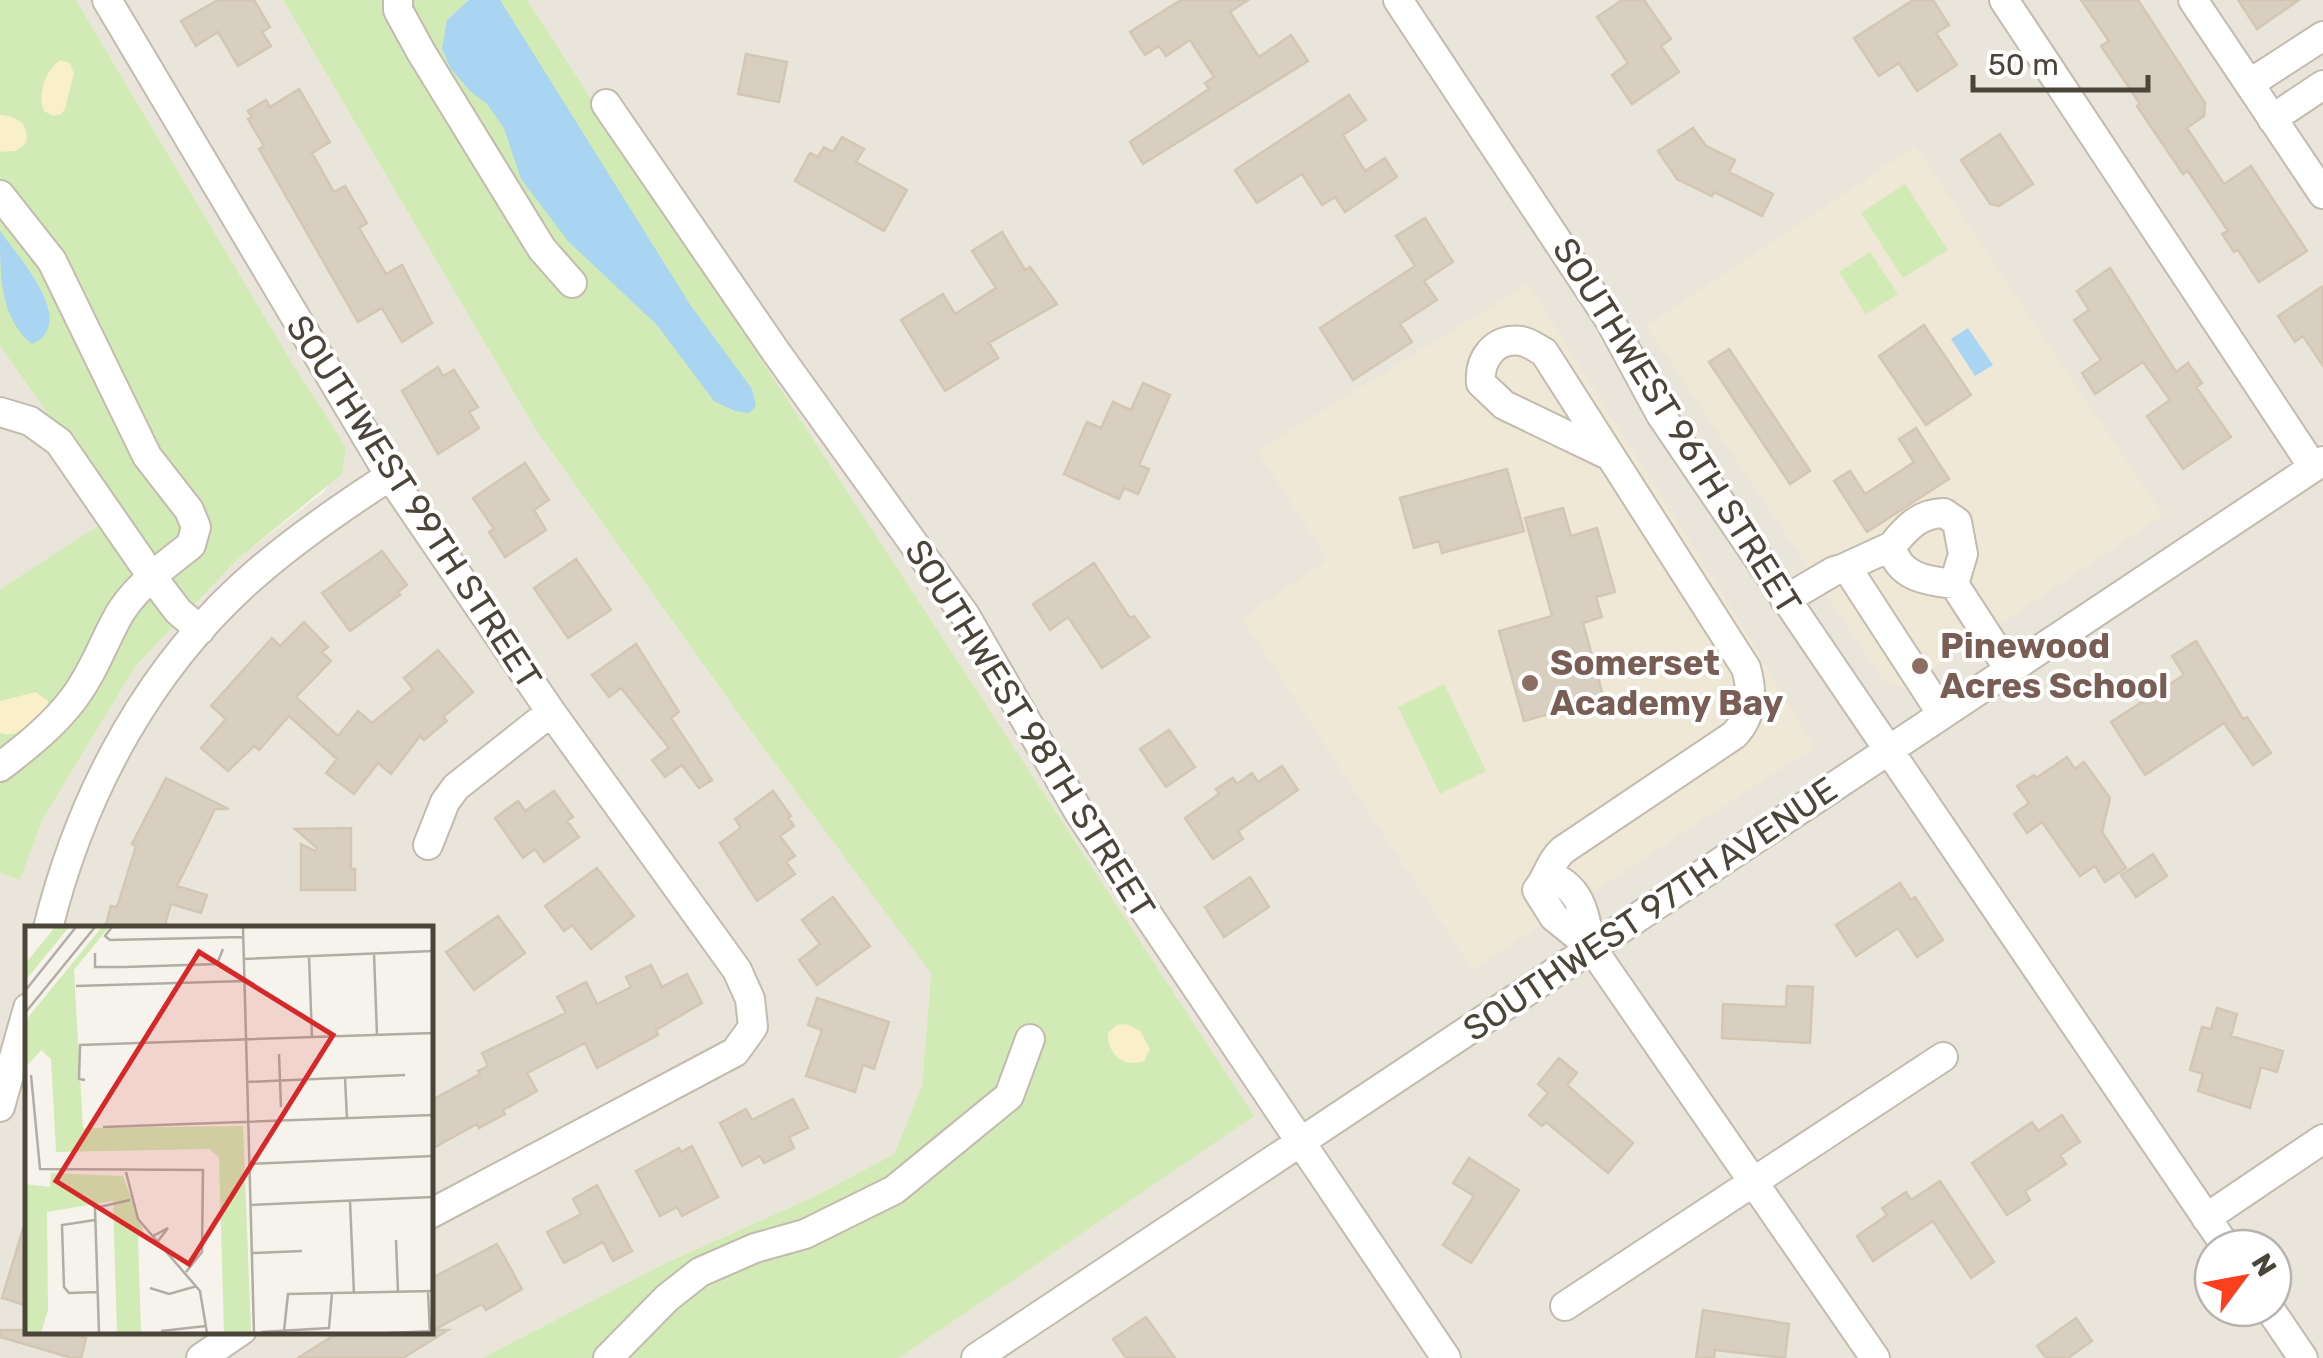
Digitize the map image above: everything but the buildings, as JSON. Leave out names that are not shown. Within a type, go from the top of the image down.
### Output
[{"type":"street","name":"SOUTHWEST 99TH STREET","points":[[108,0],[390,476],[551,712],[692,906],[746,986],[754,1010],[753,1027],[735,1052],[432,1213]]},
{"type":"street","points":[[398,0],[398,10],[421,52],[542,249],[572,283]]},
{"type":"street","name":"SOUTHWEST 96TH STREET","points":[[1398,0],[1556,234],[1609,318],[1660,415],[2213,1228]]},
{"type":"street","points":[[2004,0],[2318,464]]},
{"type":"street","points":[[2194,0],[2323,194]]},
{"type":"street","points":[[2249,84],[2323,36]]},
{"type":"street","points":[[2272,118],[2323,85]]},
{"type":"street","name":"SOUTHWEST 98TH STREET","points":[[606,104],[776,352],[965,615],[1080,814],[1446,1358]]},
{"type":"street","points":[[0,195],[52,261],[147,456],[193,518],[196,534],[191,545],[152,578],[115,621],[97,665],[71,702],[29,745],[0,767]]},
{"type":"street","points":[[1608,454],[1504,404],[1481,383],[1480,367],[1488,353],[1502,344],[1522,341],[1544,352],[1746,668],[1750,700],[1745,721],[1734,736],[1563,850],[1538,890],[1554,917],[1591,947],[1875,1358]]},
{"type":"street","points":[[0,412],[37,424],[62,445],[152,578],[178,611],[200,630]]},
{"type":"street","name":"SOUTHWEST 97TH AVENUE","points":[[976,1358],[1012,1348],[1300,1143],[2318,464]]},
{"type":"street","points":[[48,926],[58,886],[84,814],[114,752],[156,684],[200,630],[258,572],[390,476]]},
{"type":"street","points":[[1785,600],[1892,546],[1917,520],[1938,512],[1951,514],[1964,543],[1954,584],[2009,669]]},
{"type":"street","points":[[1892,546],[1901,568],[1916,577],[1954,584]]},
{"type":"street","points":[[1838,570],[1851,574],[1942,714]]},
{"type":"street","points":[[428,844],[445,802],[456,787],[551,712]]},
{"type":"street","points":[[0,1107],[25,1020]]},
{"type":"street","points":[[608,1358],[667,1298],[700,1272],[755,1248],[805,1234],[894,1190],[1009,1096],[1030,1039]]},
{"type":"street","points":[[1565,1306],[1943,1057]]},
{"type":"street","points":[[2206,1218],[2323,1139]]},
{"type":"street","points":[[2283,1328],[2304,1358]]},
{"type":"street","points":[[202,1358],[238,1333]]},
{"type":"shaded area","points":[[76,0],[283,0],[536,430],[758,741],[931,972],[922,1086],[894,1154],[813,1197],[666,1263],[482,1358],[0,1358],[0,873],[20,880],[43,819],[135,667],[239,558],[325,491],[346,448]]},
{"type":"shaded area","points":[[527,0],[2323,0],[2323,1358],[899,1358],[1253,1115]],"holes":[[[1329,559],[1473,970],[1243,619]]]},
{"type":"shaded area","name":"Somerset Academy Bay","points":[[1915,146],[2163,515],[1904,689],[1884,681],[1646,326]]},
{"type":"shaded area","name":"Somerset Academy Bay","points":[[1528,284],[1725,597],[1814,747],[1473,970],[1242,618],[1328,559],[1257,451]]},
{"type":"shaded area","points":[[0,346],[118,513],[0,589]]},
{"type":"green space","points":[[0,0],[76,0],[346,447],[342,474],[239,558],[135,667],[43,819],[20,880],[0,873],[0,589],[118,513],[0,346]]},
{"type":"green space","points":[[283,0],[527,0],[1254,1116],[899,1358],[482,1358],[666,1263],[813,1197],[894,1154],[922,1086],[931,973],[758,741],[536,430]]},
{"type":"green space","points":[[1905,184],[1948,250],[1903,278],[1861,213]]},
{"type":"green space","points":[[1870,252],[1898,294],[1866,314],[1839,272]]},
{"type":"green space","points":[[1444,684],[1486,771],[1440,794],[1398,707]]},
{"type":"sand","points":[[60,60],[70,63],[74,73],[65,109],[53,116],[44,111],[42,90],[50,70]]},
{"type":"sand","points":[[0,115],[17,119],[24,126],[26,143],[16,151],[0,152]]},
{"type":"sand","points":[[36,692],[48,701],[48,712],[21,733],[0,733],[0,701]]},
{"type":"sand","points":[[1127,1024],[1140,1031],[1150,1049],[1144,1061],[1124,1061],[1110,1047],[1108,1033],[1117,1025]]},
{"type":"water","points":[[469,0],[500,0],[691,306],[752,389],[756,406],[749,413],[714,401],[657,325],[568,241],[521,179],[504,128],[487,104],[451,69],[442,49],[447,20]]},
{"type":"water","points":[[0,231],[31,273],[48,306],[50,321],[45,334],[32,344],[14,322],[4,295]]},
{"type":"water","points":[[1968,328],[1993,365],[1975,376],[1951,339]]},
{"type":"place","name":"Pinewood Acres School","points":[[1920,666]]},
{"type":"place","name":"Somerset Academy Bay","points":[[1530,683]]}]
